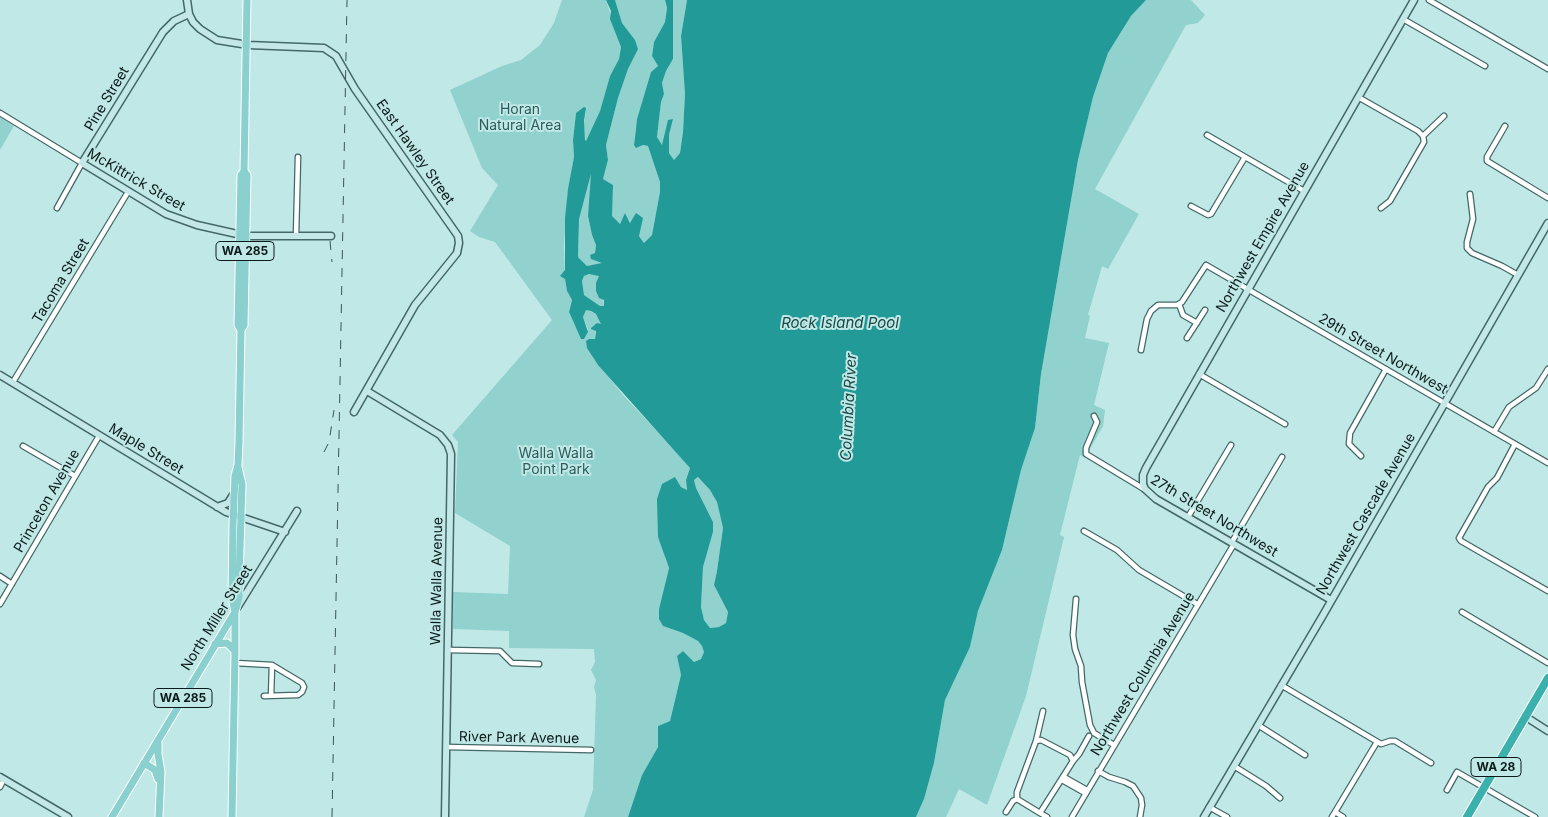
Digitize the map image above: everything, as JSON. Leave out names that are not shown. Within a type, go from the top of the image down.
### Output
[{"type":"highway","name":"WA 28","points":[[1467,817],[1548,678]]},
{"type":"main road","name":"WA 285","points":[[237,517],[242,484],[238,465],[241,330],[244,325],[243,236],[247,175],[244,171],[248,45],[247,0]]},
{"type":"main road","name":"WA 285","points":[[234,612],[239,597],[235,491],[235,476],[238,465]]},
{"type":"main road","name":"North Miller Street","points":[[112,817],[234,612]]},
{"type":"main road","points":[[232,817],[234,612]]},
{"type":"main road","points":[[215,644],[227,643],[235,652]]},
{"type":"main road","points":[[159,738],[158,754],[161,772],[159,817]]},
{"type":"main road","points":[[144,763],[157,772],[160,787]]},
{"type":"street","points":[[187,0],[189,14]]},
{"type":"street","name":"Northwest Empire Avenue","points":[[1145,489],[1143,479],[1146,468],[1414,0]]},
{"type":"street","points":[[1429,0],[1548,69]]},
{"type":"street","name":"East Hawley Street","points":[[189,14],[200,29],[217,40],[248,45],[324,48],[336,56],[355,89],[458,236],[458,247],[453,258],[415,305],[367,391]]},
{"type":"street","name":"Pine Street","points":[[57,208],[163,32],[174,21],[189,14]]},
{"type":"street","points":[[1403,19],[1486,66]]},
{"type":"street","points":[[1358,97],[1418,131],[1423,136],[1424,142],[1390,201],[1380,208]]},
{"type":"street","name":"McKittrick Street","points":[[0,113],[128,192],[180,220],[243,236],[331,236]]},
{"type":"street","points":[[1423,136],[1444,116]]},
{"type":"street","points":[[1505,126],[1487,157],[1487,161],[1548,198]]},
{"type":"street","points":[[1206,135],[1304,191]]},
{"type":"street","points":[[296,236],[298,157]]},
{"type":"street","points":[[1191,206],[1208,215],[1212,214],[1245,157]]},
{"type":"street","name":"Tacoma Street","points":[[12,382],[128,192]]},
{"type":"street","points":[[1470,194],[1473,219],[1467,248],[1472,253],[1518,275]]},
{"type":"street","name":"Northwest Cascade Avenue","points":[[1204,817],[1548,223]]},
{"type":"street","name":"29th Street Northwest","points":[[1179,304],[1186,299],[1206,266],[1548,463]]},
{"type":"street","points":[[1141,350],[1147,319],[1151,311],[1158,305],[1179,304],[1183,315],[1197,324]]},
{"type":"street","points":[[1187,338],[1205,310]]},
{"type":"street","points":[[1361,456],[1349,444],[1350,433],[1386,369]]},
{"type":"street","points":[[1494,432],[1509,407],[1536,388],[1548,369]]},
{"type":"street","points":[[1199,374],[1285,424]]},
{"type":"street","name":"Maple Street","points":[[0,375],[217,507],[237,517],[285,532]]},
{"type":"street","points":[[354,412],[367,391]]},
{"type":"street","name":"Walla Walla Avenue","points":[[367,391],[436,432],[443,437],[449,448],[451,460],[445,817]]},
{"type":"street","name":"27th Street Northwest","points":[[1094,416],[1097,422],[1086,452],[1089,456],[1145,489],[1156,499],[1331,600]]},
{"type":"street","name":"Princeton Avenue","points":[[0,604],[99,436]]},
{"type":"street","points":[[1515,444],[1497,478],[1488,487],[1459,538],[1461,541],[1548,591]]},
{"type":"street","points":[[1188,518],[1231,445]]},
{"type":"street","points":[[23,446],[75,476]]},
{"type":"street","name":"Northwest Columbia Avenue","points":[[1072,817],[1282,457]]},
{"type":"street","points":[[217,507],[224,506],[229,502],[235,491]]},
{"type":"street","name":"North Miller Street","points":[[234,612],[246,596],[297,511]]},
{"type":"street","points":[[1084,531],[1117,550],[1139,570],[1197,604]]},
{"type":"street","points":[[0,576],[12,584]]},
{"type":"street","points":[[1076,599],[1075,648],[1081,666],[1090,725],[1094,733],[1114,745]]},
{"type":"street","points":[[1462,612],[1548,663]]},
{"type":"street","points":[[448,650],[500,651],[512,663],[539,664]]},
{"type":"street","points":[[235,663],[272,666],[302,683],[304,687],[298,695],[264,696]]},
{"type":"street","points":[[271,696],[272,666]]},
{"type":"street","points":[[1281,685],[1377,742],[1381,744],[1390,741],[1395,742],[1431,763]]},
{"type":"street","points":[[1017,799],[1017,792],[1036,741],[1043,711]]},
{"type":"street","points":[[1526,717],[1548,731]]},
{"type":"street","points":[[1258,725],[1305,755]]},
{"type":"street","points":[[1040,813],[1089,736]]},
{"type":"street","points":[[1036,741],[1041,740],[1070,755],[1073,761]]},
{"type":"street","points":[[1343,817],[1334,815],[1377,742]]},
{"type":"street","name":"River Park Avenue","points":[[446,747],[591,750]]},
{"type":"street","points":[[1234,766],[1266,786],[1280,798]]},
{"type":"street","points":[[1098,771],[1133,786],[1142,805],[1140,817]]},
{"type":"street","points":[[1447,790],[1457,772],[1534,817]]},
{"type":"street","points":[[0,787],[2,778],[68,817]]},
{"type":"street","points":[[1063,778],[1086,792]]},
{"type":"street","points":[[1006,812],[1013,801],[1017,799]]},
{"type":"street","points":[[1017,799],[1047,817]]},
{"type":"street","points":[[1209,807],[1226,817]]},
{"type":"green space","name":"Walla Walla Point Park","points":[[562,0],[606,0],[621,47],[619,59],[610,76],[600,111],[586,141],[584,125],[586,111],[582,110],[576,113],[573,140],[574,157],[567,199],[564,245],[565,279],[567,291],[572,300],[569,312],[584,339],[588,329],[583,317],[584,313],[588,310],[596,314],[602,324],[595,330],[595,340],[586,341],[594,359],[623,395],[690,468],[686,480],[687,490],[681,487],[675,477],[665,558],[669,568],[659,609],[663,626],[698,641],[704,652],[701,659],[693,662],[683,651],[677,656],[681,675],[670,721],[658,726],[658,747],[642,775],[628,817],[584,817],[593,790],[596,695],[594,687],[596,680],[591,670],[595,662],[594,649],[509,648],[509,631],[453,629],[453,592],[508,594],[510,546],[455,513],[458,442],[452,435],[552,320],[495,242],[479,237],[470,231],[498,185],[482,168],[450,90],[502,66],[521,60],[540,45],[554,23]]},
{"type":"green space","points":[[615,0],[665,0],[667,8],[665,22],[654,42],[652,56],[658,66],[651,72],[635,132],[634,144],[648,146],[660,182],[652,235],[644,243],[625,214],[620,224],[611,216],[613,185],[603,179],[608,160],[606,145],[618,98],[633,59],[635,40],[622,23]]},
{"type":"green space","points":[[673,0],[687,0],[681,36],[685,94],[683,132],[680,153],[674,160],[669,153],[669,135],[673,119],[662,146],[657,137],[661,102],[664,94],[662,83],[673,59]]},
{"type":"green space","points":[[1146,0],[1191,0],[1205,15],[1198,23],[1186,25],[1095,189],[1139,214],[1108,269],[1102,266],[1088,315],[1090,316],[1085,338],[1109,343],[1094,405],[1105,410],[1103,426],[1085,458],[1080,455],[1060,535],[1064,537],[1026,696],[987,805],[959,789],[946,817],[916,817],[924,799],[934,763],[945,700],[970,647],[978,611],[1002,550],[1021,470],[1035,428],[1041,374],[1078,160],[1093,97],[1108,53],[1131,16]]},
{"type":"green space","points":[[0,117],[14,126],[0,150]]},
{"type":"green space","points":[[592,171],[588,216],[596,245],[595,253],[603,264],[587,266],[578,257],[579,218]]},
{"type":"green space","points":[[589,274],[599,275],[604,306],[600,306],[584,295],[582,282],[584,276]]},
{"type":"green space","points":[[698,477],[710,490],[717,502],[723,528],[714,585],[728,612],[726,623],[719,627],[710,628],[704,620],[701,607],[703,567],[713,532],[713,522],[696,488],[694,480]]},
{"type":"water","name":"Rock Island Pool","points":[[606,0],[615,0],[622,23],[635,40],[638,49],[628,69],[618,98],[606,145],[608,160],[603,179],[613,185],[612,216],[620,224],[625,213],[630,223],[636,213],[643,218],[639,236],[644,243],[652,235],[660,182],[648,146],[643,145],[636,148],[634,145],[637,119],[651,72],[658,66],[652,56],[654,42],[665,22],[667,8],[665,0],[673,0],[673,59],[662,83],[664,94],[661,102],[657,137],[662,145],[668,120],[673,119],[669,135],[669,153],[674,160],[680,153],[683,132],[685,94],[681,36],[687,0],[1146,0],[1131,16],[1108,53],[1093,97],[1078,160],[1041,374],[1035,428],[1021,470],[1002,550],[978,611],[970,647],[945,700],[934,763],[924,799],[916,817],[628,817],[642,775],[658,747],[658,726],[670,721],[681,675],[677,656],[683,651],[694,662],[701,659],[704,652],[698,641],[663,626],[659,619],[659,609],[669,568],[658,537],[657,499],[662,484],[675,477],[681,487],[687,490],[686,480],[690,468],[598,365],[587,348],[586,341],[595,339],[596,331],[591,328],[597,323],[601,324],[596,314],[586,310],[583,317],[588,332],[584,339],[581,339],[569,312],[572,300],[567,291],[565,279],[560,276],[565,270],[565,218],[574,157],[573,140],[576,113],[584,107],[586,108],[584,121],[586,141],[600,111],[610,76],[619,59],[621,47],[610,19],[611,11]],"holes":[[[591,174],[588,216],[596,245],[595,253],[590,255],[591,259],[602,263],[587,266],[578,257],[579,219]],[[589,274],[599,276],[596,283],[596,291],[599,298],[604,300],[604,306],[600,306],[584,295],[582,281],[584,276]],[[698,477],[710,490],[717,502],[723,528],[714,585],[728,612],[726,623],[719,627],[710,628],[704,620],[701,607],[703,567],[713,532],[713,522],[694,480]]]},
{"type":"railway","points":[[332,817],[347,0]]},
{"type":"railway","points":[[330,241],[332,262]]},
{"type":"railway","points":[[324,452],[329,442],[334,410]]},
{"type":"park label","name":"Horan Natural Area","points":[[520,118]]},
{"type":"water label","name":"Columbia River","points":[[849,407]]}]
